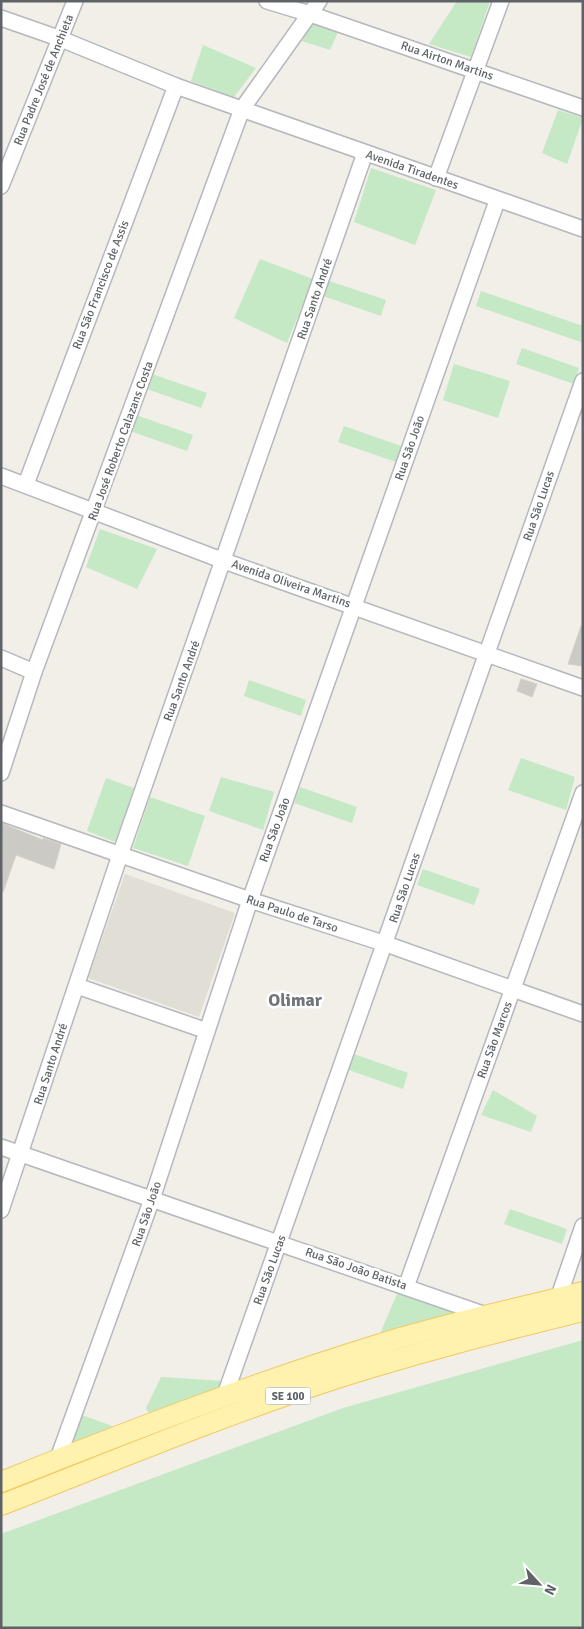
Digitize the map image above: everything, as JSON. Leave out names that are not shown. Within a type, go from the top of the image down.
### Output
[{"type":"main road","name":"SE 100","points":[[4,1478],[56,1461],[225,1395],[375,1345],[483,1314],[581,1296]]},
{"type":"main road","name":"SE 100","points":[[1,1505],[202,1427],[331,1380],[471,1339],[581,1296]]},
{"type":"street","name":"Rua Padre José de Anchieta","points":[[1,186],[62,39],[75,1]]},
{"type":"street","name":"Rua Airton Martins","points":[[266,1],[310,14],[583,108]]},
{"type":"street","points":[[242,109],[319,1]]},
{"type":"street","points":[[436,178],[501,1]]},
{"type":"street","name":"Avenida Tiradentes","points":[[1,18],[62,39],[176,86],[583,230]]},
{"type":"street","name":"Rua São Francisco de Assis","points":[[26,484],[176,86]]},
{"type":"street","name":"Rua José Roberto Calazans Costa","points":[[1,773],[34,672],[242,109]]},
{"type":"street","name":"Rua Santo André","points":[[1,1210],[120,855],[224,562],[365,153]]},
{"type":"street","name":"Rua São João","points":[[56,1461],[152,1199],[250,900],[497,200]]},
{"type":"street","name":"Rua São Lucas","points":[[225,1395],[386,944],[583,381]]},
{"type":"street","name":"Avenida Oliveira Martins","points":[[1,476],[26,484],[224,562],[487,652],[583,688]]},
{"type":"street","points":[[1,658],[34,672]]},
{"type":"street","name":"Rua São Marcos","points":[[406,1286],[583,793]]},
{"type":"street","name":"Rua Paulo de Tarso","points":[[1,814],[250,900],[386,944],[513,991],[583,1014]]},
{"type":"street","points":[[77,986],[207,1031]]},
{"type":"street","name":"Rua São João Batista","points":[[1,1147],[483,1314]]},
{"type":"street","points":[[558,1299],[583,1226]]},
{"type":"shaded area","points":[[125,874],[235,913],[199,1017],[88,978]]},
{"type":"green space","points":[[457,1],[490,1],[471,57],[429,44]]},
{"type":"green space","points":[[313,23],[338,32],[330,50],[302,41]]},
{"type":"green space","points":[[203,45],[256,68],[234,97],[191,81]]},
{"type":"green space","points":[[558,110],[583,118],[567,164],[542,153]]},
{"type":"green space","points":[[371,168],[436,190],[415,245],[354,222]]},
{"type":"green space","points":[[260,259],[313,279],[287,343],[234,318]]},
{"type":"green space","points":[[329,281],[386,300],[381,316],[323,296]]},
{"type":"green space","points":[[481,291],[583,326],[581,342],[476,306]]},
{"type":"green space","points":[[522,348],[579,368],[574,384],[516,364]]},
{"type":"green space","points":[[454,364],[510,381],[498,418],[443,400]]},
{"type":"green space","points":[[149,373],[207,393],[201,408],[144,388]]},
{"type":"green space","points":[[136,415],[193,435],[187,451],[130,431]]},
{"type":"green space","points":[[344,426],[401,446],[396,462],[338,442]]},
{"type":"green space","points":[[100,529],[157,549],[137,589],[86,567]]},
{"type":"green space","points":[[249,680],[306,700],[301,716],[244,696]]},
{"type":"green space","points":[[521,758],[575,777],[566,810],[508,790]]},
{"type":"green space","points":[[221,777],[274,792],[263,830],[209,811]]},
{"type":"green space","points":[[106,778],[134,788],[115,842],[87,831]]},
{"type":"green space","points":[[300,787],[357,807],[352,823],[294,803]]},
{"type":"green space","points":[[150,797],[205,816],[188,866],[133,848]]},
{"type":"green space","points":[[423,869],[480,889],[474,905],[417,885]]},
{"type":"green space","points":[[351,1053],[408,1073],[403,1089],[346,1069]]},
{"type":"green space","points":[[493,1090],[537,1116],[531,1132],[481,1115]]},
{"type":"green space","points":[[510,1209],[567,1229],[562,1244],[504,1224]]},
{"type":"green space","points":[[401,1285],[483,1314],[375,1345]]},
{"type":"green space","points":[[583,1340],[583,1628],[1,1628],[1,1534],[343,1408]]},
{"type":"green space","points":[[161,1377],[224,1381],[218,1391],[151,1417],[146,1408]]},
{"type":"green space","points":[[79,1414],[115,1427],[66,1451]]},
{"type":"building","points":[[581,626],[583,627],[583,666],[568,664]]},
{"type":"building","points":[[521,679],[537,684],[532,697],[517,691]]},
{"type":"building","points":[[1,823],[43,840],[43,838],[61,844],[54,869],[16,855],[3,892],[1,891]]},
{"type":"district","name":"Olimar","points":[[295,1000]]}]
